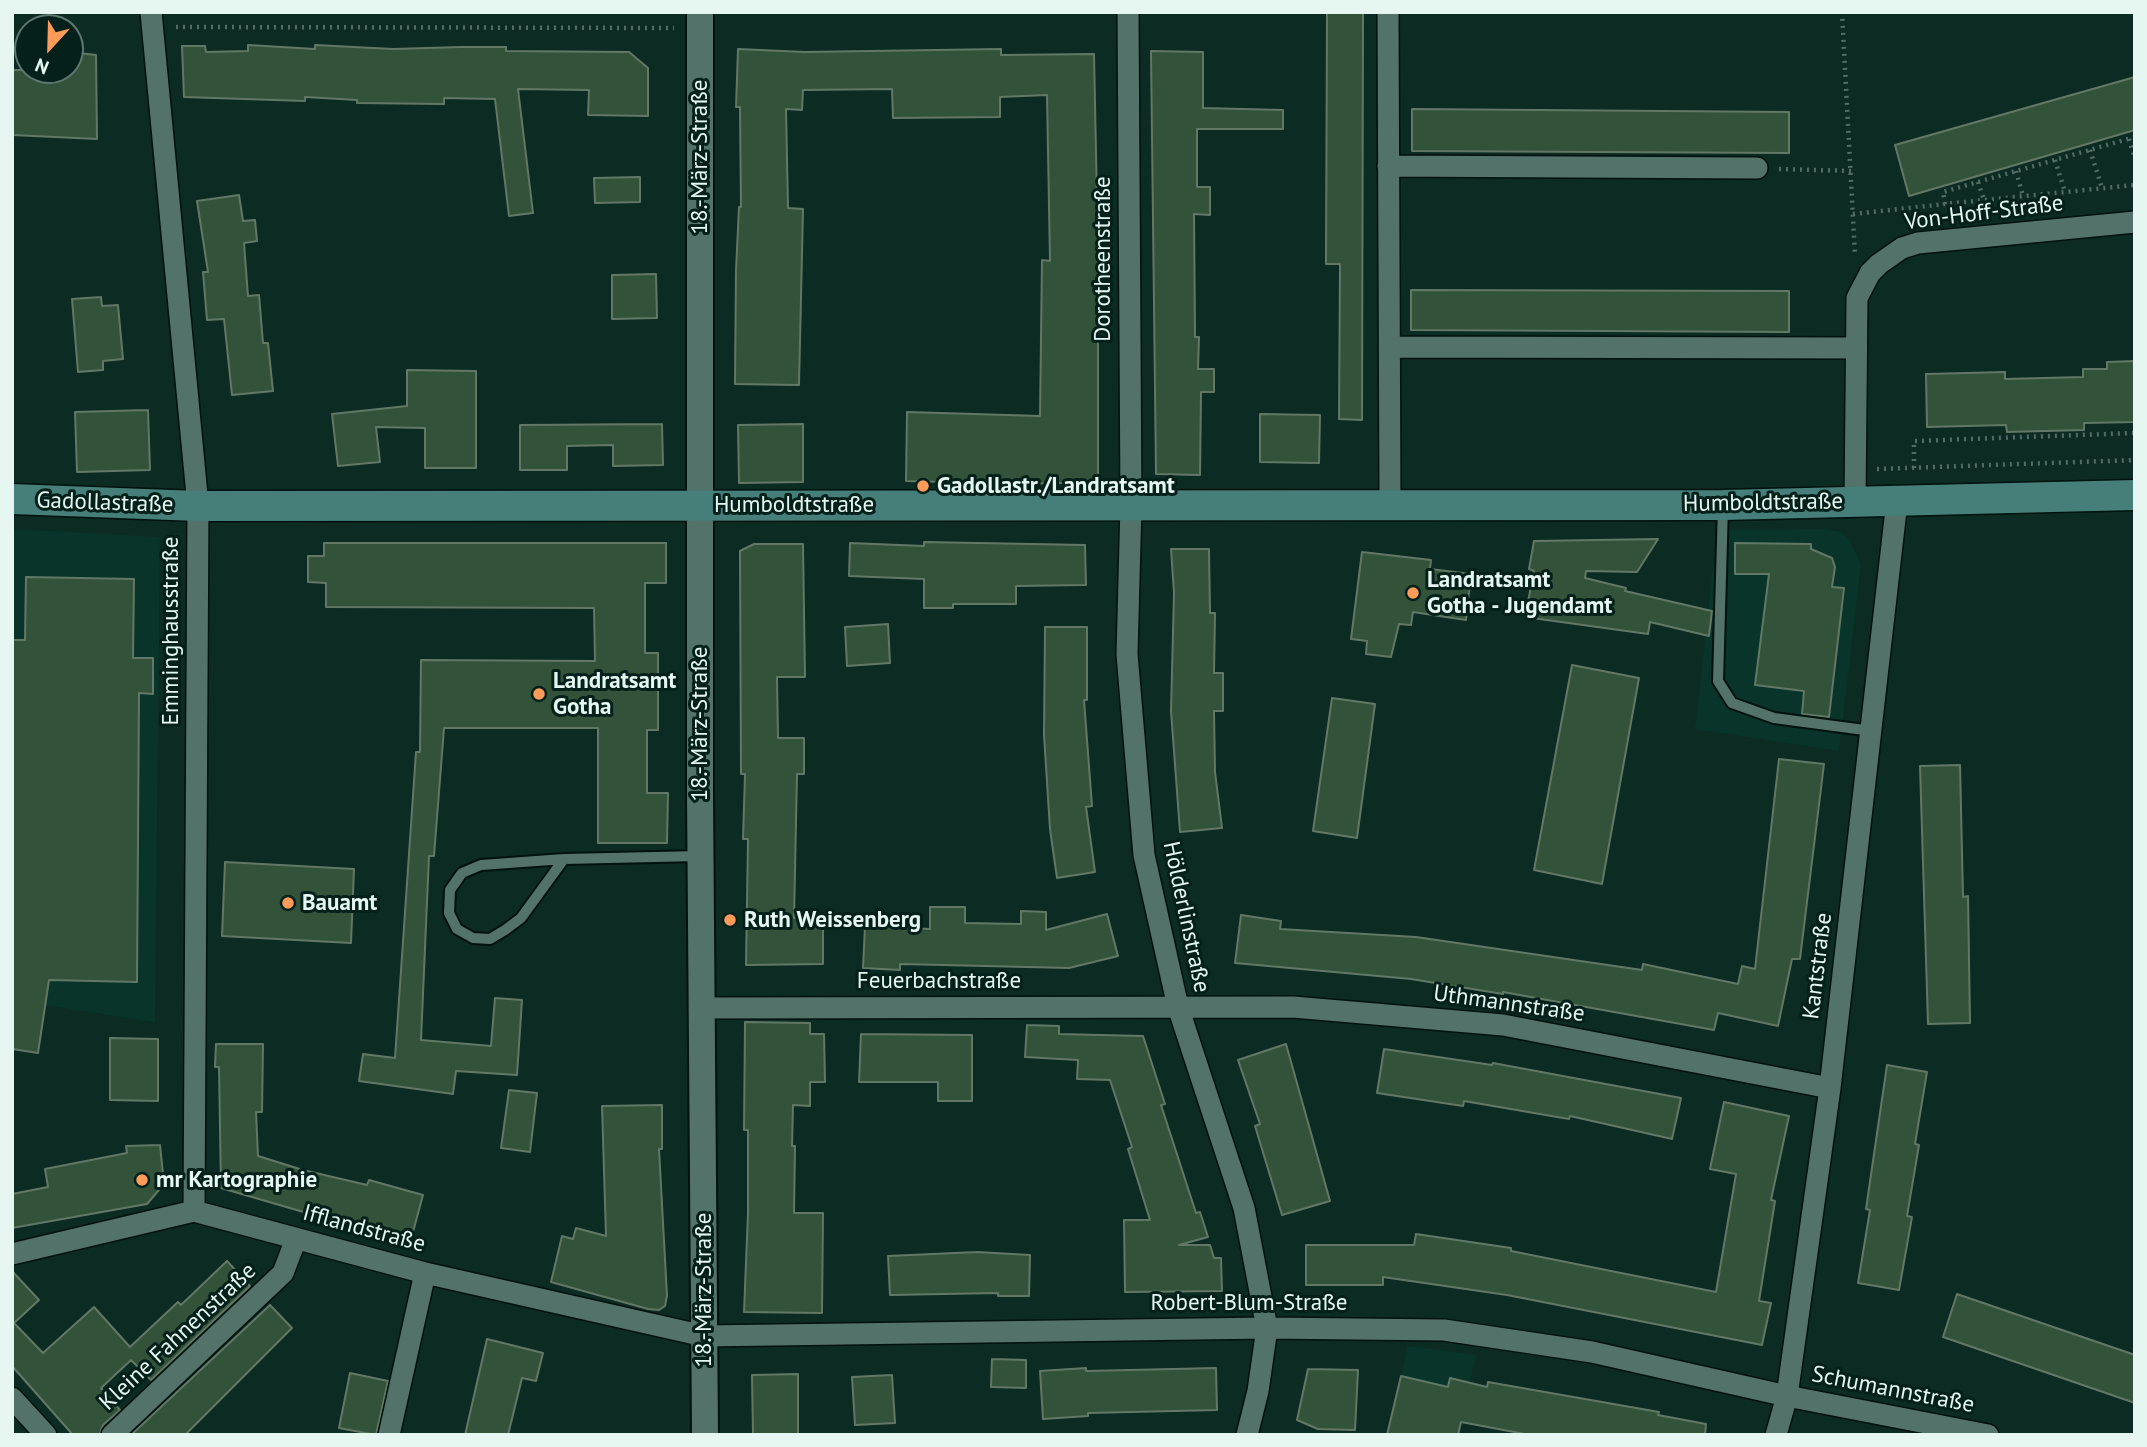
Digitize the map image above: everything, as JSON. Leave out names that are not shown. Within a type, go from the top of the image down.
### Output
[{"type":"main road","name":"Humboldtstraße","points":[[198,506],[1391,503],[1723,505],[2135,495]]},
{"type":"main road","name":"Gadollastraße","points":[[12,499],[198,506]]},
{"type":"street","name":"Dorotheenstraße","points":[[1128,12],[1131,505]]},
{"type":"street","points":[[1388,12],[1391,503]]},
{"type":"street","name":"Emminghausstraße","points":[[152,19],[198,506],[194,1211]]},
{"type":"street","name":"18.-März-Straße","points":[[700,20],[700,856],[705,1435]]},
{"type":"street","points":[[1388,166],[1757,168]]},
{"type":"street","name":"Von-Hoff-Straße","points":[[1855,502],[1857,299],[1870,273],[1878,264],[1895,251],[1918,243],[2135,222]]},
{"type":"street","points":[[1390,347],[1855,348]]},
{"type":"street","name":"Kantstraße","points":[[1776,1435],[1787,1396],[1830,1088],[1897,502]]},
{"type":"street","name":"Hölderlinstraße","points":[[1131,505],[1127,654],[1144,855],[1178,1007],[1244,1208],[1267,1328]]},
{"type":"street","name":"Feuerbachstraße","points":[[701,1008],[1178,1007]]},
{"type":"street","name":"Uthmannstraße","points":[[1178,1007],[1293,1007],[1503,1025],[1830,1088]]},
{"type":"street","name":"Ifflandstraße","points":[[12,1254],[194,1211],[425,1273],[704,1336]]},
{"type":"street","name":"Kleine Fahnenstraße","points":[[113,1435],[283,1273],[296,1239]]},
{"type":"street","points":[[388,1435],[425,1273]]},
{"type":"street","points":[[1247,1435],[1267,1328]]},
{"type":"street","name":"Robert-Blum-Straße","points":[[704,1336],[1267,1328],[1444,1331],[1592,1352],[1787,1396]]},
{"type":"street","name":"Schumannstraße","points":[[1787,1396],[1988,1435]]},
{"type":"street","points":[[12,1398],[46,1435]]},
{"type":"lane","points":[[1723,505],[1718,681],[1732,703],[1774,718],[1872,731]]},
{"type":"lane","points":[[564,859],[521,918],[505,930],[490,939],[472,939],[457,929],[449,913],[450,890],[462,873],[481,865],[564,859],[700,856]]},
{"type":"path","points":[[1842,12],[1857,299]]},
{"type":"path","points":[[152,19],[700,20]]},
{"type":"path","points":[[1945,204],[1943,192],[2132,138],[2135,159]]},
{"type":"path","points":[[2090,150],[2102,188]]},
{"type":"path","points":[[2055,160],[2065,192]]},
{"type":"path","points":[[1757,168],[1851,171]]},
{"type":"path","points":[[2016,171],[2023,196]]},
{"type":"path","points":[[1978,182],[1984,200]]},
{"type":"path","points":[[1853,214],[2135,186]]},
{"type":"path","points":[[1914,468],[1914,441],[2135,433]]},
{"type":"path","points":[[1856,470],[2135,460]]},
{"type":"shaded area","points":[[12,529],[160,537],[155,1022],[12,1000]]},
{"type":"shaded area","points":[[1827,529],[1841,532],[1850,540],[1861,565],[1839,751],[1695,729],[1717,530]]},
{"type":"shaded area","points":[[1408,1346],[1476,1355],[1458,1435],[1387,1435]]},
{"type":"building","points":[[1327,12],[1363,12],[1362,420],[1339,419],[1340,264],[1326,264]]},
{"type":"building","points":[[248,45],[315,49],[315,45],[393,49],[506,47],[506,51],[629,52],[648,68],[648,116],[588,115],[589,90],[518,89],[533,213],[509,216],[495,99],[444,98],[444,104],[357,103],[357,100],[305,97],[305,101],[184,97],[182,46],[205,46],[206,52],[248,51]]},
{"type":"building","points":[[738,49],[805,52],[1001,49],[1001,55],[1094,54],[1098,251],[1098,482],[1020,484],[906,481],[907,412],[1040,416],[1042,260],[1050,261],[1047,95],[1000,97],[1000,117],[893,118],[892,89],[803,90],[802,110],[786,109],[788,208],[803,209],[799,385],[735,384],[736,270],[741,207],[740,107],[736,107]]},
{"type":"building","points":[[1151,51],[1203,52],[1203,108],[1283,110],[1283,129],[1197,129],[1197,187],[1210,187],[1210,215],[1194,214],[1195,337],[1199,337],[1198,369],[1214,369],[1214,392],[1201,392],[1200,475],[1156,474]]},
{"type":"building","points":[[84,54],[96,55],[97,139],[12,135],[12,70],[14,84],[84,84]]},
{"type":"building","points":[[2135,77],[2135,130],[1909,196],[1895,145]]},
{"type":"building","points":[[1412,109],[1789,112],[1789,153],[1412,151]]},
{"type":"building","points":[[640,177],[640,202],[595,203],[594,178]]},
{"type":"building","points":[[239,195],[243,221],[255,220],[257,241],[244,243],[248,296],[259,295],[263,343],[268,343],[273,391],[232,395],[224,319],[207,320],[203,272],[208,272],[197,201]]},
{"type":"building","points":[[656,274],[657,318],[612,319],[612,275]]},
{"type":"building","points":[[1411,290],[1789,291],[1789,332],[1411,330]]},
{"type":"building","points":[[101,297],[102,306],[118,305],[123,359],[103,361],[103,370],[78,372],[72,299]]},
{"type":"building","points":[[2135,361],[2135,422],[2084,423],[2084,430],[2007,432],[2006,425],[1927,427],[1926,374],[2005,372],[2005,379],[2083,377],[2083,369],[2107,369],[2107,362]]},
{"type":"building","points":[[407,370],[476,371],[476,468],[425,468],[425,428],[376,427],[380,462],[338,466],[332,414],[407,406]]},
{"type":"building","points":[[148,410],[150,470],[77,472],[75,412]]},
{"type":"building","points":[[1260,414],[1320,415],[1319,463],[1260,462]]},
{"type":"building","points":[[662,424],[663,465],[613,466],[613,445],[567,446],[567,470],[520,470],[520,425]]},
{"type":"building","points":[[803,424],[803,482],[739,483],[738,425]]},
{"type":"building","points":[[1658,539],[1637,572],[1586,571],[1585,578],[1626,588],[1625,591],[1712,611],[1709,636],[1650,622],[1648,634],[1525,617],[1534,571],[1529,569],[1534,541]]},
{"type":"building","points":[[924,542],[1085,545],[1086,585],[1016,586],[1016,604],[953,604],[953,608],[924,608],[924,579],[849,576],[850,543],[924,546]]},
{"type":"building","name":"Landratsamt Gotha","points":[[324,543],[666,543],[666,583],[645,583],[645,653],[658,653],[658,730],[647,730],[647,793],[668,793],[667,843],[598,843],[598,728],[444,728],[434,856],[429,856],[421,1040],[491,1046],[495,998],[522,1000],[517,1075],[456,1071],[453,1094],[359,1081],[363,1054],[395,1058],[416,752],[420,752],[421,660],[595,661],[594,608],[326,607],[326,583],[308,582],[308,556],[324,556]]},
{"type":"building","points":[[1735,543],[1811,544],[1811,549],[1832,558],[1835,567],[1832,587],[1844,588],[1829,717],[1802,714],[1804,691],[1755,685],[1769,574],[1735,574]]},
{"type":"building","points":[[754,544],[803,544],[805,677],[777,677],[778,738],[804,738],[804,774],[797,774],[794,918],[823,917],[823,964],[746,965],[748,839],[743,839],[745,774],[741,774],[740,551]]},
{"type":"building","points":[[1171,549],[1209,549],[1210,613],[1215,613],[1214,673],[1223,673],[1223,711],[1214,711],[1215,772],[1222,828],[1180,832],[1171,711],[1174,593]]},
{"type":"building","name":"Landratsamt Gotha - Jugendamt","points":[[1362,552],[1431,560],[1430,569],[1471,574],[1466,620],[1413,612],[1411,625],[1399,624],[1391,657],[1366,654],[1367,641],[1351,639]]},
{"type":"building","points":[[26,577],[134,579],[133,658],[153,658],[153,694],[139,693],[137,982],[49,980],[38,1053],[12,1049],[12,640],[25,640]]},
{"type":"building","points":[[888,624],[890,663],[847,666],[845,627]]},
{"type":"building","points":[[1045,627],[1087,627],[1087,700],[1084,700],[1092,806],[1086,807],[1095,872],[1057,878],[1050,829],[1044,735]]},
{"type":"building","points":[[1572,665],[1639,678],[1602,884],[1534,870]]},
{"type":"building","points":[[1332,698],[1375,704],[1357,838],[1313,831]]},
{"type":"building","points":[[1779,759],[1824,764],[1800,959],[1792,959],[1778,1026],[1718,1013],[1714,1030],[1503,992],[1411,979],[1235,963],[1241,915],[1281,921],[1280,929],[1416,937],[1642,970],[1643,964],[1738,984],[1742,966],[1755,969]]},
{"type":"building","points":[[1960,765],[1963,897],[1968,896],[1970,1023],[1928,1024],[1920,766]]},
{"type":"building","name":"Bauamt","points":[[225,862],[354,869],[351,943],[222,936]]},
{"type":"building","points":[[930,907],[965,907],[965,923],[1021,924],[1021,911],[1046,912],[1046,930],[1107,914],[1118,956],[1069,968],[900,964],[900,970],[863,968],[865,926],[930,929]]},
{"type":"building","points":[[745,1022],[810,1023],[810,1034],[824,1034],[825,1082],[810,1082],[810,1106],[793,1105],[792,1146],[795,1146],[794,1213],[823,1213],[822,1313],[744,1312],[748,1213],[748,1130],[744,1130]]},
{"type":"building","points":[[1027,1025],[1059,1026],[1059,1034],[1143,1036],[1165,1104],[1161,1105],[1196,1213],[1200,1212],[1208,1237],[1179,1245],[1210,1245],[1214,1258],[1221,1258],[1222,1291],[1125,1292],[1124,1220],[1150,1220],[1128,1149],[1132,1147],[1110,1080],[1077,1079],[1078,1060],[1025,1057]]},
{"type":"building","points":[[861,1034],[972,1035],[972,1101],[938,1101],[938,1082],[859,1082]]},
{"type":"building","points":[[110,1038],[158,1039],[158,1101],[110,1100]]},
{"type":"building","points":[[216,1044],[263,1044],[262,1112],[256,1112],[258,1156],[303,1170],[367,1185],[369,1180],[423,1195],[410,1243],[221,1188],[219,1067],[215,1067]]},
{"type":"building","points":[[1286,1044],[1330,1201],[1282,1215],[1255,1126],[1260,1124],[1238,1060]]},
{"type":"building","points":[[1384,1049],[1492,1065],[1493,1063],[1681,1098],[1672,1139],[1570,1116],[1569,1119],[1464,1101],[1463,1106],[1377,1093]]},
{"type":"building","points":[[1887,1065],[1927,1072],[1915,1144],[1919,1145],[1907,1216],[1912,1217],[1899,1290],[1858,1283],[1870,1210],[1866,1209]]},
{"type":"building","points":[[509,1090],[537,1093],[530,1152],[501,1148]]},
{"type":"building","points":[[1724,1102],[1789,1116],[1771,1200],[1775,1201],[1759,1301],[1771,1303],[1762,1345],[1507,1295],[1383,1277],[1383,1285],[1306,1285],[1306,1245],[1414,1245],[1416,1234],[1511,1248],[1511,1251],[1716,1292],[1736,1174],[1710,1169]]},
{"type":"building","points":[[662,1105],[662,1149],[659,1149],[667,1296],[665,1306],[659,1310],[648,1309],[551,1282],[562,1236],[573,1239],[576,1228],[606,1236],[602,1106]]},
{"type":"building","points":[[160,1145],[164,1184],[147,1204],[12,1228],[12,1194],[48,1187],[45,1169],[127,1153],[126,1146]]},
{"type":"building","points":[[977,1252],[1030,1255],[1029,1296],[998,1296],[998,1293],[890,1295],[888,1256]]},
{"type":"building","points":[[227,1261],[250,1286],[151,1380],[131,1360],[101,1388],[120,1410],[103,1425],[99,1435],[73,1435],[12,1366],[12,1271],[39,1300],[14,1323],[43,1353],[94,1307],[130,1347],[178,1302],[181,1305]]},
{"type":"building","points":[[1957,1294],[2135,1355],[2135,1403],[1943,1337]]},
{"type":"building","points":[[270,1305],[292,1328],[185,1435],[131,1435]]},
{"type":"building","points":[[487,1339],[543,1353],[536,1381],[522,1378],[508,1435],[465,1435]]},
{"type":"building","points":[[992,1359],[1026,1360],[1026,1388],[991,1387]]},
{"type":"building","points":[[1086,1368],[1086,1371],[1216,1368],[1217,1410],[1088,1413],[1088,1416],[1043,1419],[1040,1371]]},
{"type":"building","points":[[1308,1369],[1358,1370],[1355,1430],[1318,1429],[1297,1420]]},
{"type":"building","points":[[350,1373],[388,1381],[376,1435],[339,1428]]},
{"type":"building","points":[[798,1374],[798,1435],[753,1435],[752,1375]]},
{"type":"building","points":[[892,1375],[895,1423],[855,1425],[852,1377]]},
{"type":"building","points":[[1401,1376],[1448,1387],[1450,1378],[1487,1387],[1488,1382],[1659,1412],[1658,1415],[1706,1424],[1705,1435],[1530,1435],[1461,1422],[1458,1435],[1387,1435]]},
{"type":"place","name":"Gadollastr./Landratsamt","points":[[923,486]]},
{"type":"place","name":"Landratsamt Gotha - Jugendamt","points":[[1413,593]]},
{"type":"place","name":"Landratsamt Gotha","points":[[539,694]]},
{"type":"place","name":"Bauamt","points":[[288,903]]},
{"type":"place","name":"Ruth Weissenberg","points":[[730,920]]},
{"type":"place","name":"mr Kartographie","points":[[142,1180]]}]
